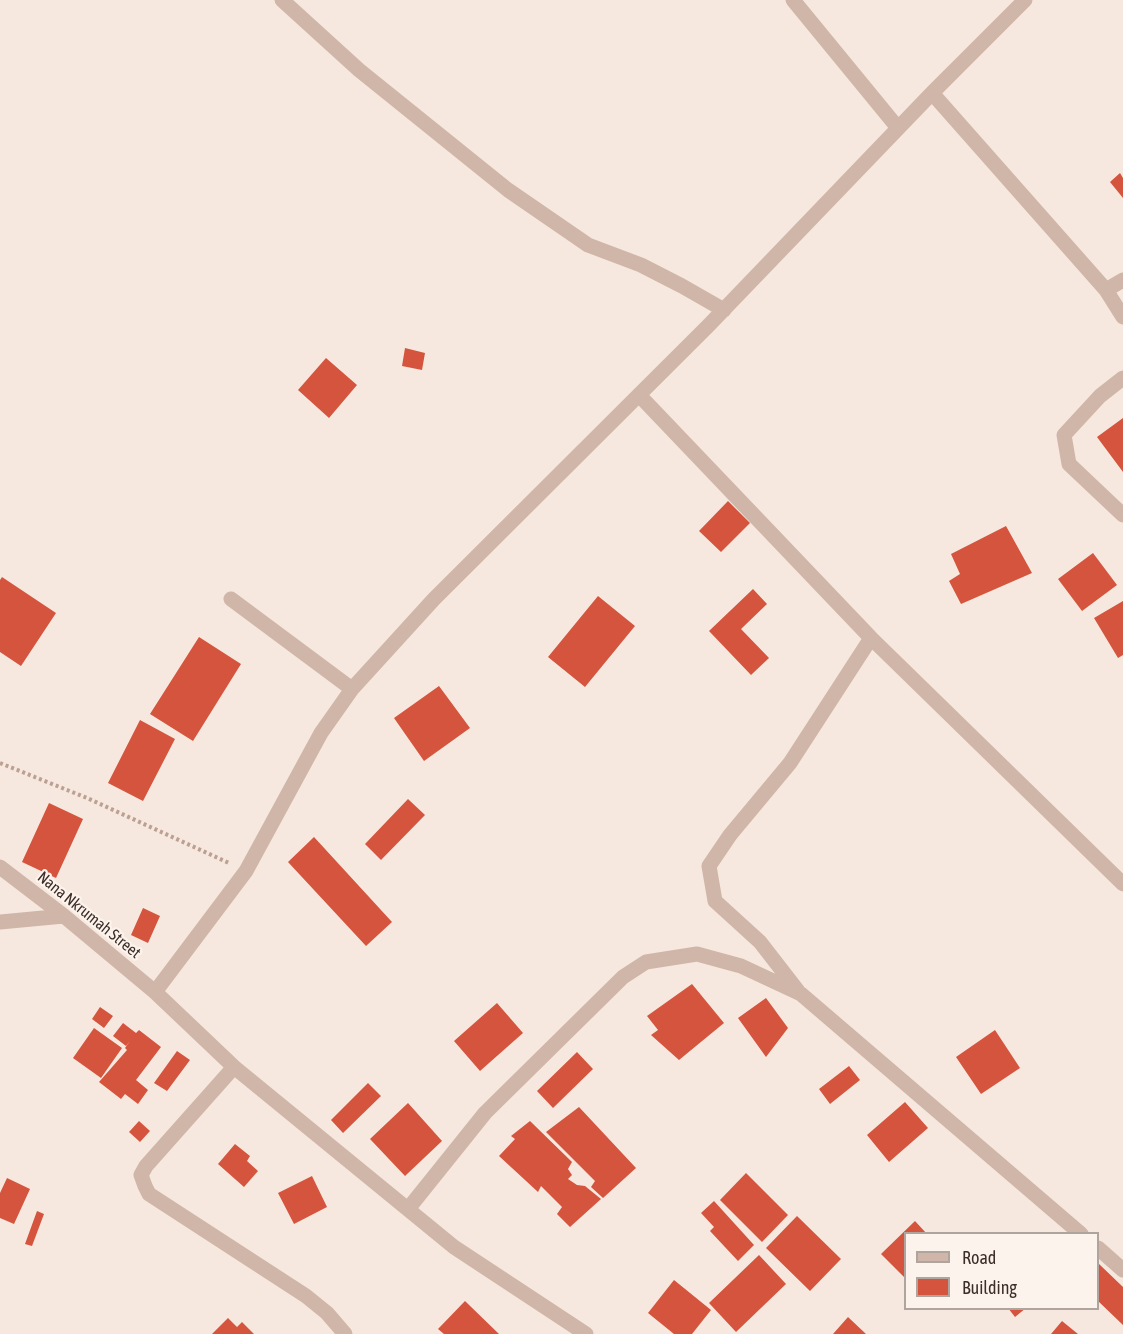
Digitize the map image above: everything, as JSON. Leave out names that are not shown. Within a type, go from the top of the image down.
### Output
[{"type":"street","points":[[282,0],[359,70],[508,190],[588,245],[641,265],[724,310]]},
{"type":"street","points":[[793,0],[898,128]]},
{"type":"street","points":[[154,992],[246,871],[321,733],[352,689],[434,599],[724,310],[898,128],[1025,0]]},
{"type":"street","points":[[932,93],[1106,290],[1123,317]]},
{"type":"street","points":[[1106,290],[1123,280]]},
{"type":"street","points":[[1123,378],[1100,396],[1064,435],[1069,464],[1123,515]]},
{"type":"street","points":[[639,395],[871,638],[1123,884]]},
{"type":"street","points":[[231,600],[352,689]]},
{"type":"street","points":[[871,638],[790,763],[730,835],[709,866],[715,901],[760,942],[801,994],[1080,1232]]},
{"type":"street","name":"Nana Nkrumah Street","points":[[1,871],[64,916],[154,992],[234,1067],[454,1247],[586,1334]]},
{"type":"street","points":[[0,922],[64,916]]},
{"type":"street","points":[[408,1209],[485,1113],[623,977],[646,962],[697,954],[741,966],[801,994]]},
{"type":"street","points":[[234,1067],[146,1166],[141,1175],[145,1186],[149,1194],[306,1296],[327,1313],[343,1333]]},
{"type":"street","points":[[1099,1249],[1123,1270]]},
{"type":"path","points":[[0,763],[87,798],[246,871]]},
{"type":"building","points":[[1120,173],[1123,178],[1123,198],[1110,182]]},
{"type":"building","points":[[405,348],[425,353],[422,370],[402,366]]},
{"type":"building","points":[[326,358],[357,385],[329,418],[298,390]]},
{"type":"building","points":[[1123,418],[1123,472],[1097,437]]},
{"type":"building","points":[[728,501],[750,523],[721,552],[699,531]]},
{"type":"building","points":[[1006,526],[1032,573],[961,604],[949,581],[960,574],[951,554]]},
{"type":"building","points":[[1093,553],[1117,585],[1082,611],[1058,579]]},
{"type":"building","points":[[2,577],[56,613],[21,666],[0,652],[0,580]]},
{"type":"building","points":[[753,589],[767,604],[741,629],[769,658],[751,675],[709,631]]},
{"type":"building","points":[[598,596],[635,626],[585,687],[548,657]]},
{"type":"building","points":[[1123,601],[1123,655],[1118,658],[1094,618]]},
{"type":"building","points":[[199,637],[241,664],[193,741],[150,714]]},
{"type":"building","points":[[439,686],[470,728],[424,761],[394,718]]},
{"type":"building","points":[[140,720],[175,739],[143,801],[108,783]]},
{"type":"building","points":[[408,799],[425,815],[381,860],[365,844]]},
{"type":"building","points":[[49,803],[83,819],[56,878],[22,862]]},
{"type":"building","points":[[314,837],[392,922],[366,946],[288,862]]},
{"type":"building","points":[[143,908],[160,916],[148,943],[131,935]]},
{"type":"building","points":[[692,984],[724,1023],[679,1060],[651,1035],[658,1030],[647,1016]]},
{"type":"building","points":[[766,998],[788,1028],[766,1057],[738,1018]]},
{"type":"building","points":[[497,1003],[523,1033],[480,1071],[454,1041]]},
{"type":"building","points":[[100,1007],[113,1016],[104,1028],[92,1019]]},
{"type":"building","points":[[123,1023],[136,1033],[139,1030],[161,1047],[136,1080],[148,1090],[138,1104],[125,1094],[121,1099],[99,1082],[127,1050],[125,1048],[130,1041],[126,1046],[113,1036]]},
{"type":"building","points":[[94,1028],[122,1048],[101,1078],[73,1058]]},
{"type":"building","points":[[995,1030],[1020,1068],[981,1094],[956,1057]]},
{"type":"building","points":[[177,1051],[190,1060],[167,1091],[154,1083]]},
{"type":"building","points":[[577,1052],[593,1069],[553,1108],[537,1091]]},
{"type":"building","points":[[849,1066],[860,1080],[830,1104],[819,1089]]},
{"type":"building","points":[[368,1083],[381,1096],[343,1133],[331,1120]]},
{"type":"building","points":[[905,1102],[928,1128],[889,1162],[867,1135]]},
{"type":"building","points":[[408,1103],[442,1141],[405,1176],[370,1139]]},
{"type":"building","points":[[579,1107],[636,1168],[603,1198],[591,1187],[595,1181],[546,1132]]},
{"type":"building","points":[[139,1121],[150,1131],[140,1142],[129,1132]]},
{"type":"building","points":[[530,1121],[572,1162],[568,1169],[572,1175],[568,1179],[577,1185],[585,1186],[601,1199],[570,1227],[557,1214],[562,1207],[541,1186],[538,1192],[499,1156],[515,1139],[511,1136]]},
{"type":"building","points":[[235,1144],[250,1156],[247,1161],[258,1171],[244,1187],[218,1164]]},
{"type":"building","points":[[746,1173],[788,1215],[762,1242],[720,1200]]},
{"type":"building","points":[[312,1176],[327,1207],[294,1224],[278,1193]]},
{"type":"building","points":[[7,1178],[30,1189],[14,1224],[0,1218],[0,1193]]},
{"type":"building","points":[[714,1201],[754,1245],[738,1261],[710,1231],[714,1227],[701,1213]]},
{"type":"building","points":[[37,1211],[44,1214],[32,1246],[25,1244]]},
{"type":"building","points":[[797,1216],[841,1259],[810,1291],[766,1248]]},
{"type":"building","points":[[915,1221],[925,1232],[904,1232],[904,1277],[881,1254]]},
{"type":"building","points":[[759,1255],[786,1284],[736,1332],[709,1303]]},
{"type":"building","points":[[1099,1264],[1123,1287],[1123,1325],[1099,1302]]},
{"type":"building","points":[[674,1280],[711,1310],[692,1334],[674,1334],[648,1313]]},
{"type":"building","points":[[465,1301],[499,1334],[444,1334],[438,1329]]},
{"type":"building","points":[[1010,1310],[1024,1310],[1015,1317]]},
{"type":"building","points":[[848,1317],[866,1334],[833,1334]]},
{"type":"building","points":[[228,1318],[237,1327],[242,1322],[254,1334],[212,1334]]},
{"type":"building","points":[[1062,1321],[1078,1334],[1051,1334]]}]
